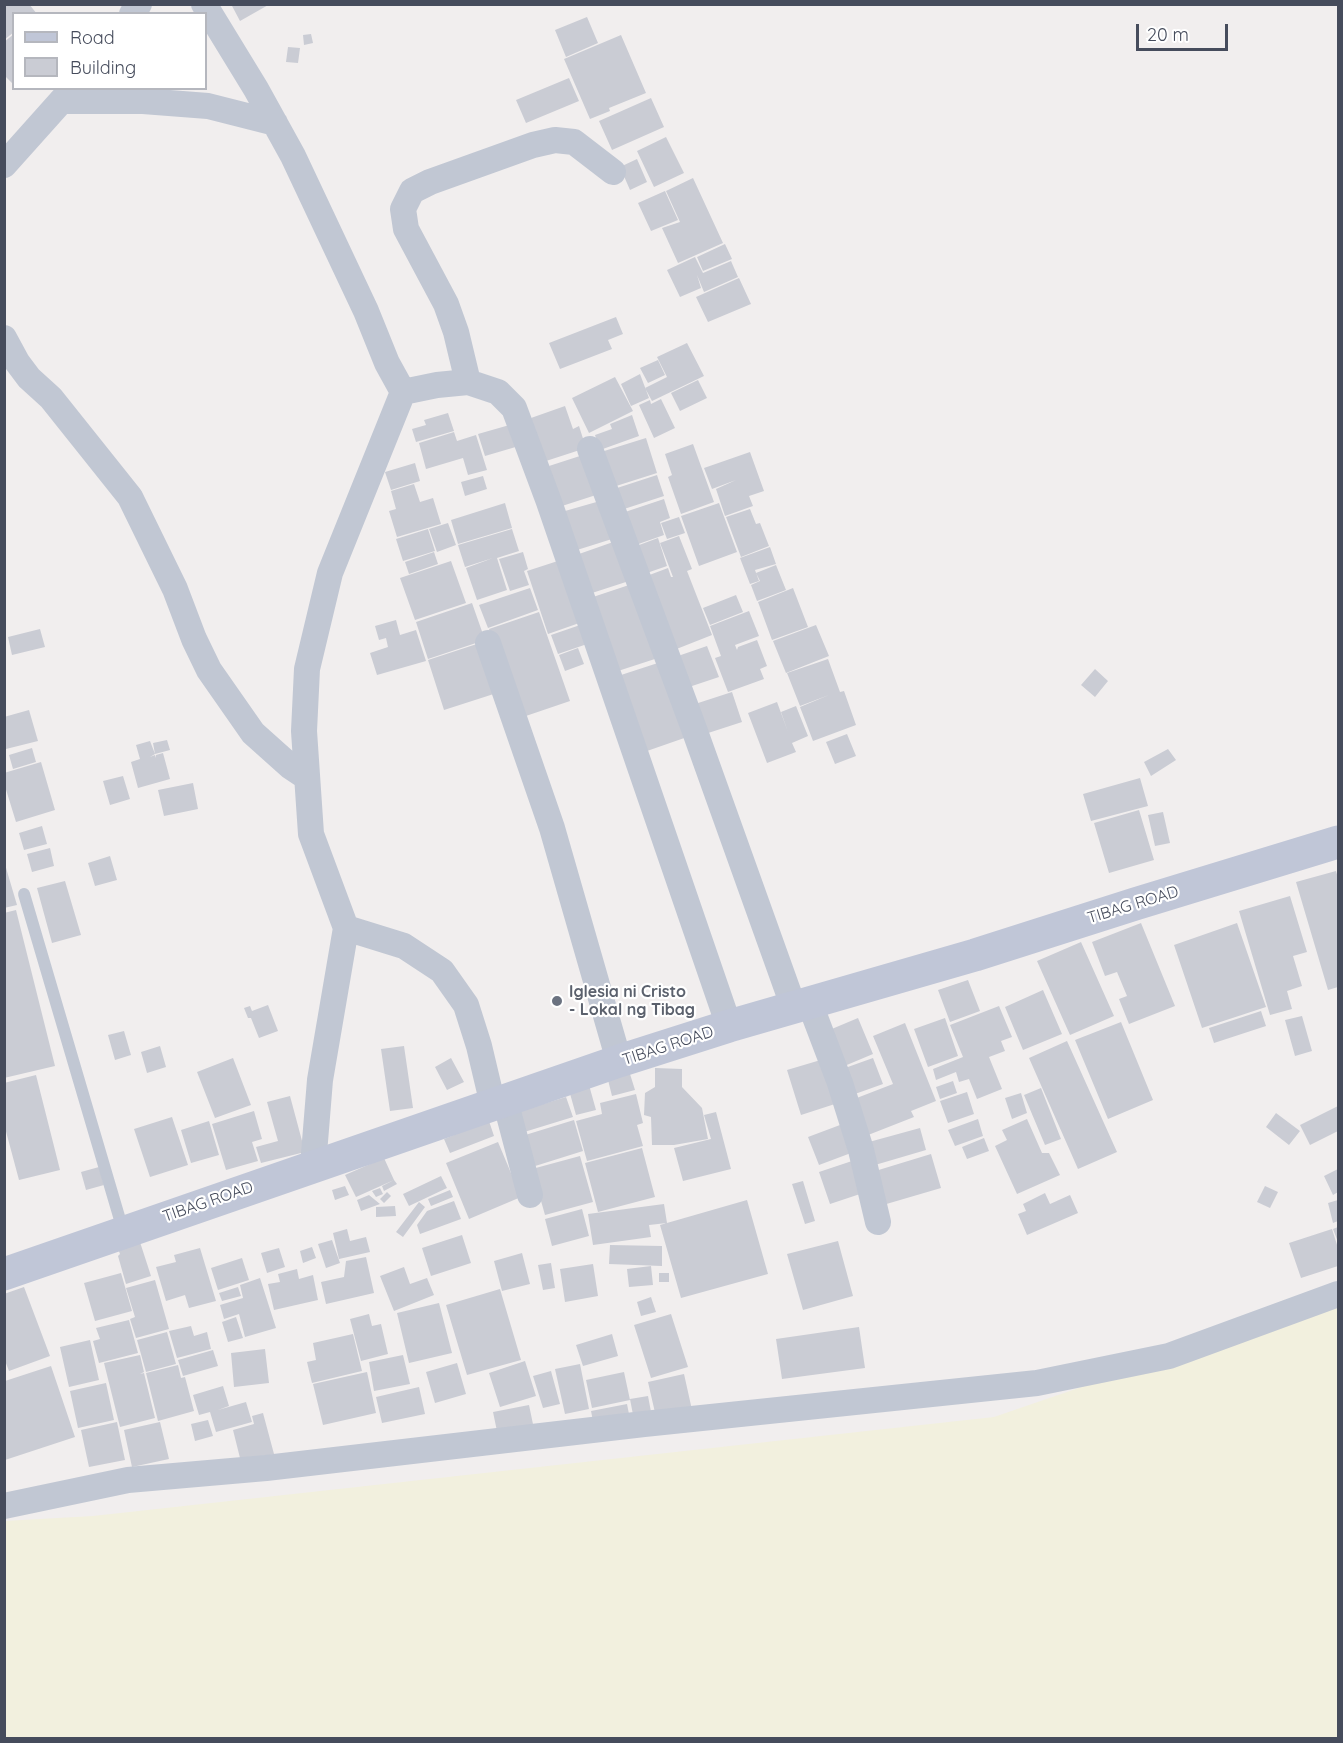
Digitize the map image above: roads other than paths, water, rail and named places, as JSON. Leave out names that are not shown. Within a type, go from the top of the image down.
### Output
[{"type":"street","points":[[204,4],[256,89],[293,156],[366,311],[387,363],[404,392]]},
{"type":"street","points":[[4,165],[67,95],[208,106],[275,123]]},
{"type":"street","points":[[468,382],[456,332],[446,304],[406,229],[403,209],[412,191],[430,182],[555,140],[574,142],[614,172]]},
{"type":"street","points":[[4,338],[23,370],[51,398],[130,497],[175,589],[194,639],[216,679],[253,733],[306,777]]},
{"type":"street","points":[[404,392],[437,385],[468,382],[498,392],[514,408],[549,502],[729,1026]]},
{"type":"street","points":[[313,1166],[320,1080],[346,928],[311,834],[304,731],[307,669],[330,573],[404,392]]},
{"type":"street","points":[[590,449],[693,726],[802,1006],[840,1083],[861,1150],[878,1222]]},
{"type":"street","points":[[488,643],[552,828],[620,1061]]},
{"type":"street","name":"TIBAG ROAD","points":[[4,1274],[620,1061],[729,1026],[975,955],[1338,842]]},
{"type":"street","points":[[346,928],[404,946],[442,971],[466,1005],[530,1195]]},
{"type":"street","points":[[4,1506],[129,1480],[266,1468],[644,1424],[1037,1383],[1169,1356],[1338,1294]]},
{"type":"lane","points":[[24,894],[124,1231]]},
{"type":"place","name":"Iglesia ni Cristo - Lokal ng Tibag","points":[[557,1001]]}]
